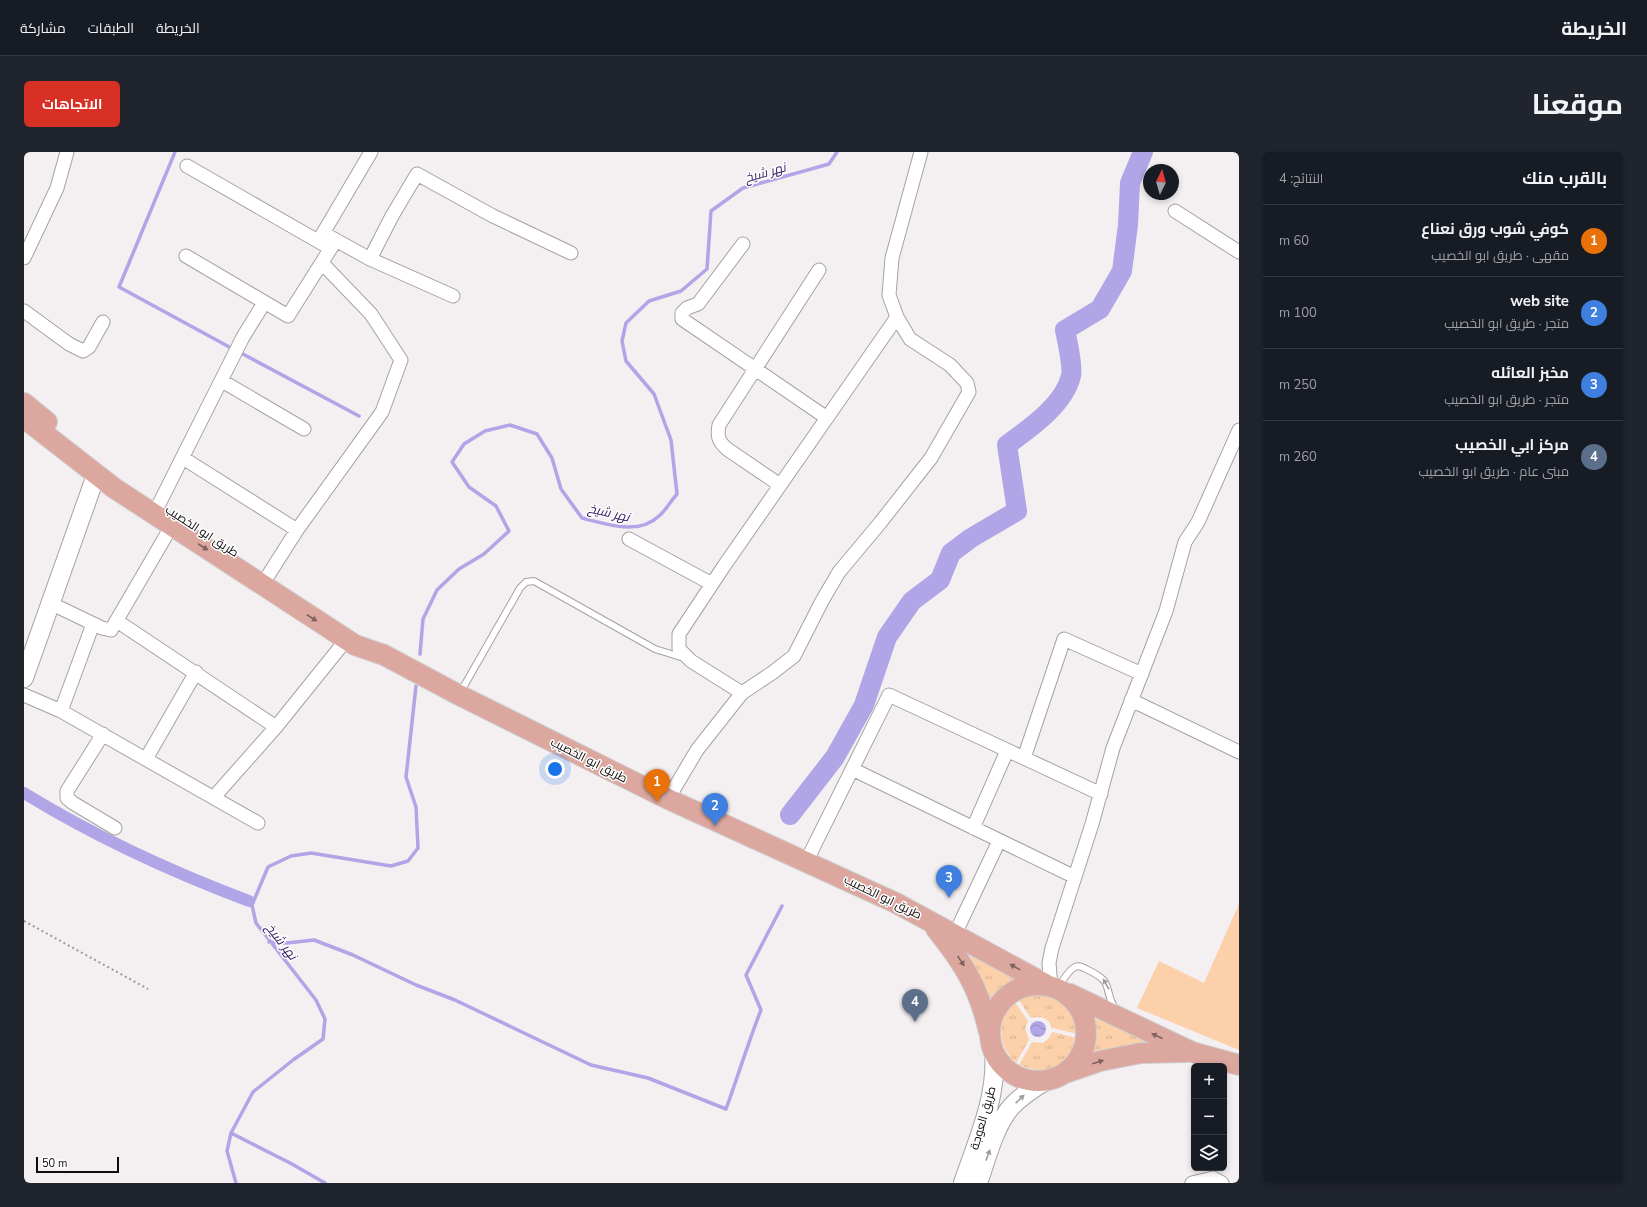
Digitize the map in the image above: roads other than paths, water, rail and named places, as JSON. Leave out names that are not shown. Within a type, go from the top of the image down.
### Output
[{"type":"main road","name":"طريق ابو الخصيب","points":[[24,403],[91,456],[159,504],[357,630],[384,655]]},
{"type":"main road","name":"طريق ابو الخصيب","points":[[24,418],[96,475],[172,527],[346,640],[365,649],[384,655],[459,695],[668,799],[928,919],[1054,988],[1192,1052],[1239,1065]]},
{"type":"main road","points":[[24,678],[96,475]]},
{"type":"main road","name":"طريق ابو الخصيب","points":[[928,919],[965,967],[984,1008],[992,1044]]},
{"type":"main road","points":[[1034,985],[1054,988],[1072,999],[1081,1011],[1086,1025],[1086,1040],[1082,1054],[1073,1066],[1055,1077],[1036,1080],[1017,1075],[1001,1063],[992,1044],[991,1022],[995,1011],[1002,1001],[1012,993],[1022,988],[1034,985]]},
{"type":"main road","name":"طريق العوجة","points":[[963,1183],[991,1097],[996,1070],[992,1044]]},
{"type":"main road","name":"طريق ابو الخصيب","points":[[1055,1077],[1100,1061],[1141,1053],[1192,1052]]},
{"type":"main road","name":"طريق العوجة","points":[[978,1183],[998,1127],[1011,1107],[1028,1091],[1055,1077]]},
{"type":"street","points":[[24,258],[57,188],[67,152]]},
{"type":"street","points":[[321,237],[371,152]]},
{"type":"street","points":[[668,799],[697,750],[742,693],[794,656],[822,601],[839,572],[931,458],[969,392],[967,383],[950,365],[910,339],[897,317],[889,295],[892,258],[921,152]]},
{"type":"street","points":[[187,166],[333,244],[453,296]]},
{"type":"street","points":[[370,259],[392,216],[417,174],[493,216],[572,253]]},
{"type":"street","points":[[1175,211],[1239,252]]},
{"type":"street","points":[[186,256],[288,316],[333,244]]},
{"type":"street","points":[[743,244],[698,304],[687,308],[682,312],[682,319],[827,418]]},
{"type":"street","points":[[269,574],[297,530],[382,412],[401,360],[371,314],[322,263]]},
{"type":"street","points":[[780,485],[727,449],[720,442],[717,434],[719,425],[819,270]]},
{"type":"street","points":[[159,504],[222,381],[233,356],[264,303]]},
{"type":"street","points":[[24,311],[69,344],[83,351],[89,347],[103,322]]},
{"type":"street","points":[[742,693],[691,661],[679,649],[679,634],[780,485],[897,317]]},
{"type":"street","points":[[222,381],[304,429]]},
{"type":"street","points":[[1054,988],[1049,963],[1052,948],[1101,794],[1113,748],[1166,611],[1185,542],[1198,522],[1236,444],[1239,430]]},
{"type":"street","points":[[183,458],[297,530]]},
{"type":"street","points":[[50,603],[102,628],[111,630],[172,527]]},
{"type":"street","points":[[629,539],[712,584]]},
{"type":"street","points":[[117,621],[196,672],[276,727]]},
{"type":"street","points":[[61,711],[93,624]]},
{"type":"street","points":[[1024,758],[1064,639],[1142,674]]},
{"type":"street","points":[[214,797],[276,727],[346,640]]},
{"type":"street","points":[[146,758],[196,672]]},
{"type":"street","points":[[24,695],[61,711],[258,823]]},
{"type":"street","points":[[806,862],[888,695],[1101,794]]},
{"type":"street","points":[[1131,700],[1239,752]]},
{"type":"street","points":[[102,734],[67,791],[67,798],[115,828]]},
{"type":"street","points":[[973,828],[1007,751]]},
{"type":"street","points":[[852,769],[1075,877]]},
{"type":"street","points":[[955,934],[999,841]]},
{"type":"street","points":[[1192,1183],[1213,1178],[1222,1183]]},
{"type":"lane","points":[[459,695],[520,588],[526,582],[534,581],[656,649],[691,661]]},
{"type":"lane","points":[[1054,988],[1076,966],[1080,966],[1100,975],[1106,983],[1112,1004],[1121,1019]]},
{"type":"water","points":[[1035,1021],[1041,1021],[1046,1026],[1044,1035],[1041,1037],[1035,1037],[1030,1032],[1030,1026]]},
{"type":"waterway","points":[[175,152],[119,287],[233,349]]},
{"type":"waterway","name":"نهر شيخ","points":[[420,654],[423,619],[437,590],[459,569],[484,554],[509,531],[496,506],[469,487],[452,462],[464,444],[485,431],[510,425],[537,434],[552,458],[561,489],[582,518],[622,527],[632,527],[642,526],[659,516],[677,494],[671,440],[654,394],[626,361],[622,341],[626,323],[649,301],[681,291],[707,269],[711,211],[743,188],[829,164],[837,152]]},
{"type":"waterway","points":[[790,815],[835,757],[864,705],[887,637],[912,601],[940,580],[951,553],[971,538],[1017,511],[1007,445],[1036,423],[1061,397],[1071,376],[1070,353],[1065,330],[1100,309],[1122,271],[1128,225],[1130,183],[1143,152]]},
{"type":"waterway","points":[[239,352],[359,416]]},
{"type":"waterway","name":"نهر شيخ","points":[[236,1183],[227,1151],[231,1133],[253,1092],[293,1060],[323,1039],[325,1019],[316,1000],[256,923],[252,905],[268,867],[291,856],[311,853],[391,866],[408,861],[418,848],[416,807],[406,777],[416,686]]},
{"type":"waterway","points":[[24,793],[78,824],[134,852],[191,878],[249,901]]},
{"type":"waterway","points":[[269,942],[287,943],[314,940],[353,955],[416,985],[455,1000],[591,1065],[648,1078],[726,1109],[761,1010],[746,975],[782,906]]},
{"type":"waterway","points":[[231,1133],[292,1164],[325,1183]]},
{"type":"place","name":"كوفي شوب ورق نعناع","points":[[657,802]]},
{"type":"place","name":"web site","points":[[715,826]]},
{"type":"place","name":"مخبز العائله","points":[[949,898]]},
{"type":"place","name":"مركز ابي الخصيب","points":[[915,1022]]}]
